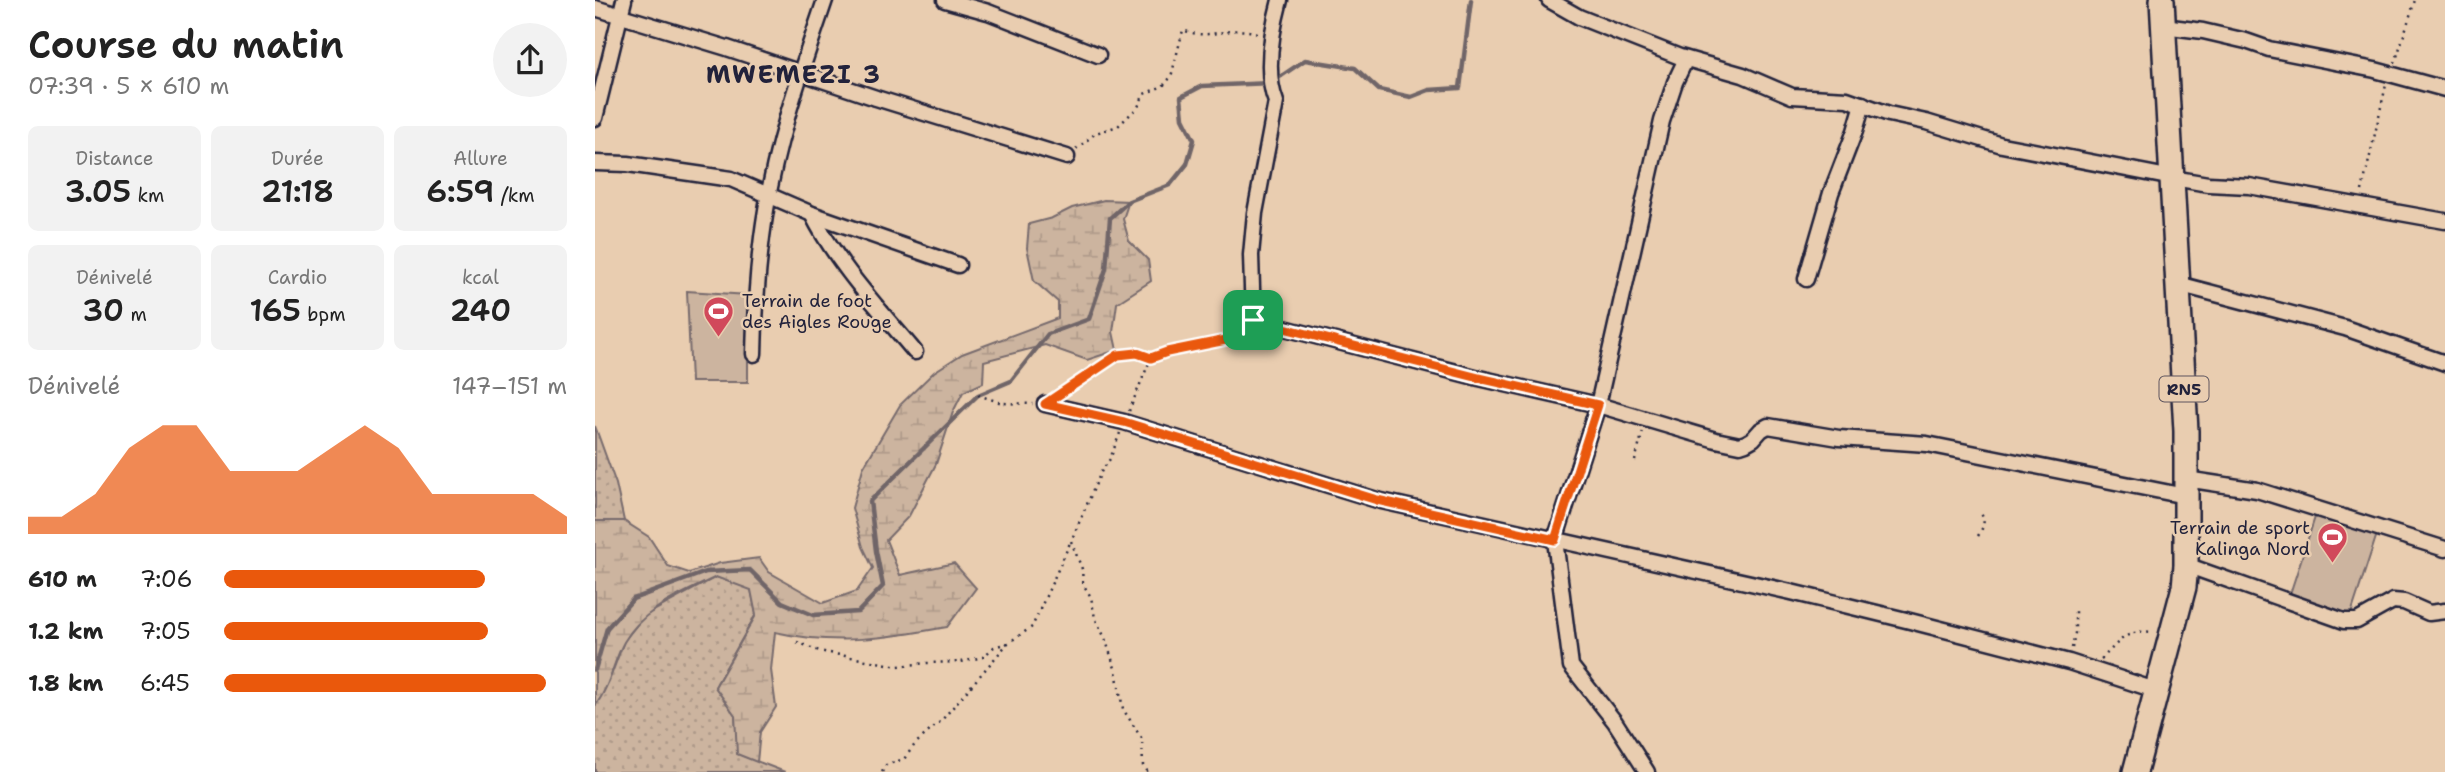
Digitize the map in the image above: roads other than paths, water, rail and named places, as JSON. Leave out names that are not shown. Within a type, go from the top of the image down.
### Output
[{"type":"highway","name":"RN5","points":[[2140,771],[2184,587],[2186,565],[2186,431],[2162,0]]},
{"type":"street","points":[[595,118],[624,0]]},
{"type":"street","points":[[754,354],[756,292],[768,197],[789,110],[825,0]]},
{"type":"street","points":[[945,0],[988,12],[1098,55]]},
{"type":"street","points":[[1280,0],[1270,39],[1271,87],[1276,102],[1251,255],[1253,320],[1479,378],[1598,405],[1716,440],[1740,444],[1753,439],[1767,426],[1839,438],[1927,444],[2185,487],[2257,490],[2445,549]]},
{"type":"street","points":[[1549,0],[1579,17],[1686,59],[1743,75],[1792,96],[1847,99],[1889,114],[2002,145],[2173,178],[2208,184],[2249,186],[2445,221]]},
{"type":"street","points":[[595,9],[1067,156]]},
{"type":"street","points":[[2162,26],[2203,31],[2269,49],[2445,89]]},
{"type":"street","points":[[1647,772],[1615,722],[1571,666],[1555,540],[1598,405],[1662,121],[1686,59]]},
{"type":"street","points":[[1807,279],[1831,193],[1863,104]]},
{"type":"street","points":[[595,163],[628,164],[731,179],[812,214],[958,265]]},
{"type":"street","points":[[812,214],[841,259],[915,352]]},
{"type":"street","points":[[2178,284],[2345,328],[2445,363]]},
{"type":"street","points":[[1045,404],[1124,422],[1377,500],[1791,592],[2069,662],[2158,691]]},
{"type":"street","points":[[2186,565],[2344,621],[2357,621],[2393,601],[2404,602],[2429,613],[2445,611]]},
{"type":"waterway","points":[[595,670],[607,628],[633,599],[706,572],[750,570],[782,602],[813,615],[858,612],[883,586],[870,501],[978,395],[1011,381],[1048,334],[1089,319],[1106,269],[1110,218],[1129,201],[1170,185],[1187,164],[1194,140],[1183,118],[1181,97],[1202,86],[1271,83],[1305,60],[1355,68],[1379,90],[1411,97],[1429,90],[1460,88],[1471,0]]},
{"type":"place","name":"Terrain de foot des Aigles Rouge","points":[[719,338]]},
{"type":"place","name":"Terrain de sport Kalinga Nord","points":[[2333,565]]},
{"type":"district","name":"MWEMEZI 3","points":[[794,75]]}]
